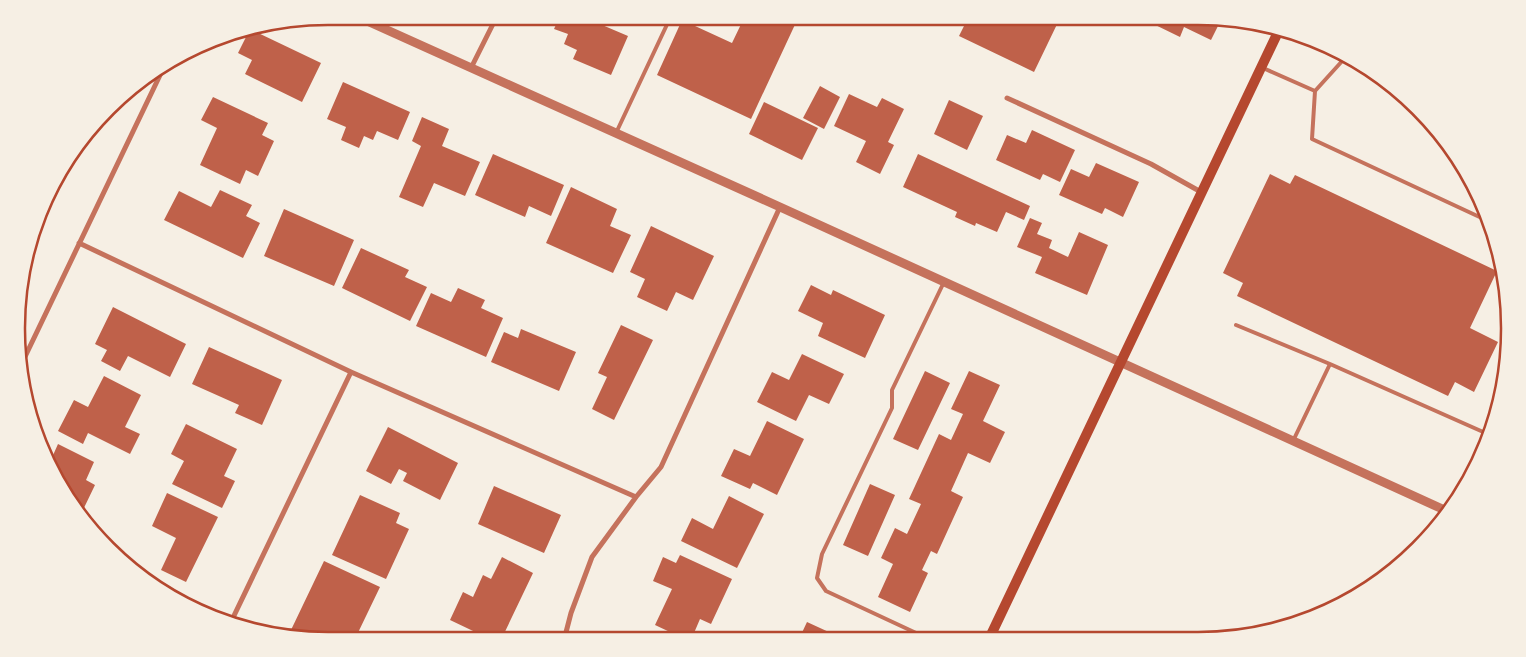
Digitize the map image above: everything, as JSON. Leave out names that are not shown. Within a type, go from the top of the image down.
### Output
[{"type":"main road","points":[[992,632],[1276,35]]},
{"type":"street","points":[[376,25],[1120,361],[1441,509]]},
{"type":"street","points":[[471,68],[492,25]]},
{"type":"street","points":[[27,353],[159,76]]},
{"type":"street","points":[[1007,98],[1151,164],[1201,192]]},
{"type":"street","points":[[566,632],[571,613],[592,557],[636,497],[661,467],[780,207]]},
{"type":"street","points":[[79,243],[351,372],[636,497]]},
{"type":"street","points":[[233,617],[351,372]]},
{"type":"lane","points":[[616,133],[667,25]]},
{"type":"lane","points":[[1342,62],[1315,91],[1312,139],[1480,217]]},
{"type":"lane","points":[[1261,67],[1315,91]]},
{"type":"lane","points":[[914,632],[826,591],[817,578],[822,554],[892,408],[892,390],[944,282]]},
{"type":"lane","points":[[1236,325],[1330,364],[1483,432]]},
{"type":"lane","points":[[1293,441],[1330,364]]},
{"type":"building","points":[[556,25],[602,25],[628,36],[611,75],[573,59],[577,50],[564,44],[568,34],[554,29]]},
{"type":"building","points":[[680,25],[693,25],[732,43],[741,25],[795,25],[751,119],[657,75]]},
{"type":"building","points":[[964,25],[1057,25],[1034,72],[959,36]]},
{"type":"building","points":[[1155,25],[1218,26],[1211,40],[1184,27],[1180,37]]},
{"type":"building","points":[[259,33],[321,63],[302,102],[245,74],[252,60],[238,53],[246,36]]},
{"type":"building","points":[[343,82],[410,112],[398,140],[377,131],[373,140],[364,136],[359,148],[341,140],[346,127],[327,119]]},
{"type":"building","points":[[820,86],[840,97],[824,129],[803,118]]},
{"type":"building","points":[[849,94],[877,107],[882,98],[904,109],[888,142],[894,145],[880,174],[856,162],[866,141],[834,126]]},
{"type":"building","points":[[213,97],[268,123],[262,135],[274,141],[258,176],[246,170],[240,184],[200,165],[217,128],[201,120]]},
{"type":"building","points":[[949,100],[983,116],[967,150],[934,134]]},
{"type":"building","points":[[764,102],[818,128],[802,160],[749,134]]},
{"type":"building","points":[[422,117],[449,129],[442,146],[480,162],[465,196],[434,183],[423,207],[399,197],[421,146],[412,141]]},
{"type":"building","points":[[1032,130],[1075,150],[1060,182],[1043,174],[1040,180],[996,160],[1007,135],[1026,143]]},
{"type":"building","points":[[493,154],[564,185],[551,216],[529,206],[525,217],[475,195]]},
{"type":"building","points":[[918,154],[1030,206],[1024,220],[1006,212],[997,232],[976,223],[975,226],[955,217],[957,212],[903,187]]},
{"type":"building","points":[[1096,163],[1139,182],[1123,217],[1105,208],[1102,214],[1059,195],[1071,169],[1089,177]]},
{"type":"building","points":[[1270,174],[1290,184],[1295,175],[1495,270],[1496,274],[1470,328],[1498,342],[1474,392],[1455,382],[1448,396],[1237,296],[1243,283],[1223,273]]},
{"type":"building","points":[[571,187],[617,209],[610,226],[631,235],[613,273],[546,243]]},
{"type":"building","points":[[220,190],[252,205],[246,216],[260,223],[243,258],[164,220],[179,191],[211,207]]},
{"type":"building","points":[[284,209],[354,240],[334,286],[264,256]]},
{"type":"building","points":[[1030,218],[1042,223],[1037,234],[1052,240],[1049,248],[1068,257],[1079,232],[1108,245],[1087,295],[1035,273],[1042,257],[1017,247]]},
{"type":"building","points":[[651,226],[714,256],[693,300],[676,292],[667,311],[637,297],[645,279],[630,272]]},
{"type":"building","points":[[361,248],[409,270],[405,277],[427,287],[410,321],[342,288]]},
{"type":"building","points":[[811,285],[831,295],[833,290],[885,315],[865,358],[818,336],[823,323],[798,311]]},
{"type":"building","points":[[458,288],[485,300],[481,308],[503,318],[486,357],[416,326],[431,293],[451,302]]},
{"type":"building","points":[[113,307],[186,344],[170,377],[128,356],[120,371],[101,361],[107,350],[95,344]]},
{"type":"building","points":[[621,325],[653,340],[614,420],[592,409],[607,377],[598,373]]},
{"type":"building","points":[[521,329],[576,352],[559,391],[491,362],[504,332],[518,338]]},
{"type":"building","points":[[209,347],[282,380],[262,425],[235,413],[239,405],[192,384]]},
{"type":"building","points":[[802,354],[844,374],[829,404],[809,395],[796,421],[757,402],[772,372],[789,380]]},
{"type":"building","points":[[925,371],[950,383],[918,450],[893,439]]},
{"type":"building","points":[[969,371],[1000,385],[983,421],[1005,432],[990,463],[968,453],[951,491],[963,497],[937,554],[931,551],[922,570],[928,573],[910,612],[878,597],[893,564],[881,558],[895,528],[907,534],[921,504],[909,499],[939,434],[951,440],[963,414],[951,409]]},
{"type":"building","points":[[104,376],[141,395],[125,427],[140,434],[130,454],[88,433],[83,444],[58,431],[74,400],[88,407]]},
{"type":"building","points":[[767,421],[804,439],[777,495],[753,483],[750,489],[721,476],[734,449],[750,456]]},
{"type":"building","points":[[186,424],[237,449],[224,476],[235,481],[222,508],[172,484],[184,461],[171,454]]},
{"type":"building","points":[[388,427],[458,463],[440,500],[403,481],[407,473],[399,469],[391,484],[366,471]]},
{"type":"building","points":[[58,444],[94,462],[86,480],[95,485],[84,508],[76,497],[53,456]]},
{"type":"building","points":[[870,484],[895,495],[868,556],[843,545]]},
{"type":"building","points":[[494,486],[561,515],[544,553],[478,524]]},
{"type":"building","points":[[167,493],[218,517],[186,582],[161,570],[176,538],[152,526]]},
{"type":"building","points":[[360,495],[400,513],[396,523],[409,529],[386,579],[332,555]]},
{"type":"building","points":[[729,496],[764,514],[737,568],[681,541],[692,518],[713,529]]},
{"type":"building","points":[[680,555],[732,579],[711,624],[700,619],[694,632],[670,632],[655,625],[672,589],[653,581],[663,557],[676,563]]},
{"type":"building","points":[[502,557],[533,573],[505,632],[475,632],[450,620],[463,592],[473,597],[483,575],[491,579]]},
{"type":"building","points":[[324,561],[380,587],[358,632],[291,629]]},
{"type":"building","points":[[807,622],[829,632],[802,632]]}]
